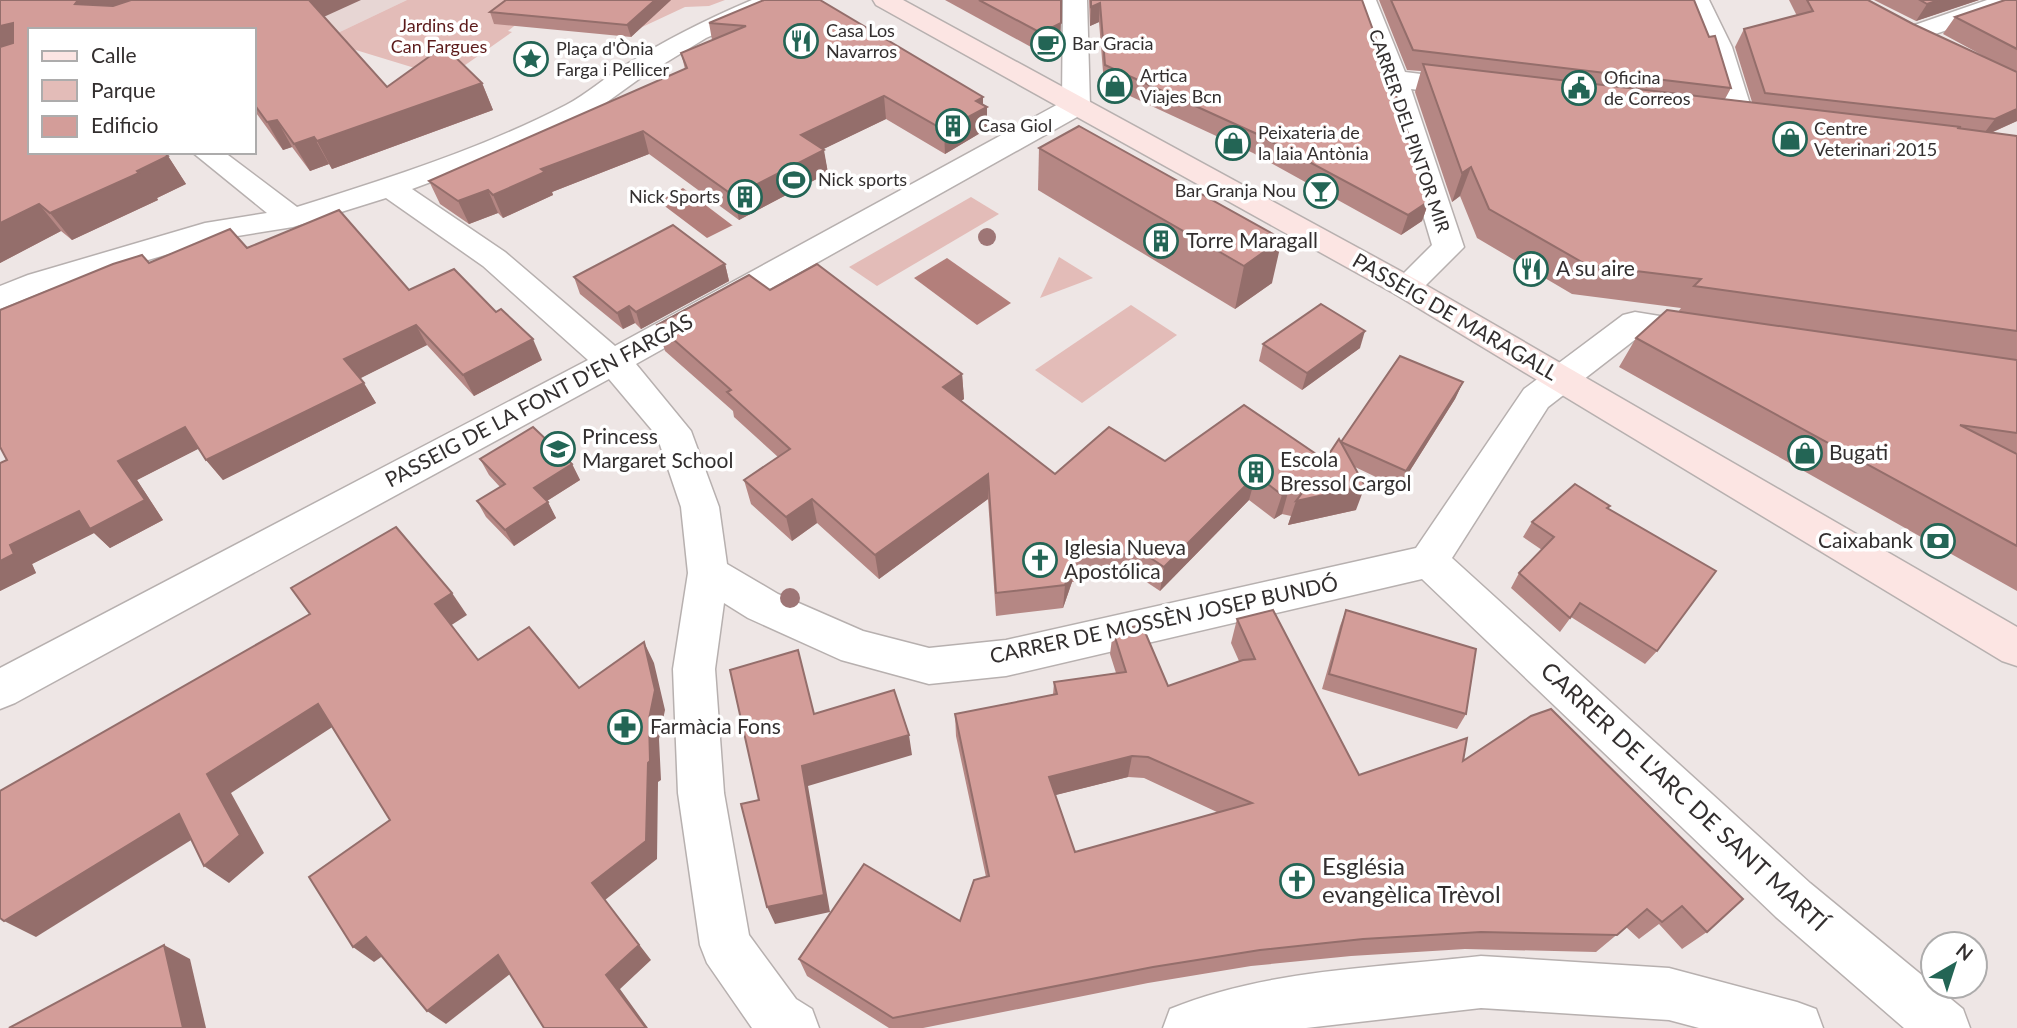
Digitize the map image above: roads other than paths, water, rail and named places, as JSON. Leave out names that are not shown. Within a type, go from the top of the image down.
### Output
[{"type":"street","points":[[0,298],[39,282],[216,230],[293,218],[390,187],[504,145],[579,108],[630,73],[697,33],[772,0]]},
{"type":"street","name":"PASSEIG DE MARAGALL","points":[[885,0],[1406,287],[2017,648]]},
{"type":"street","points":[[1075,0],[1076,106]]},
{"type":"street","name":"CARRER DEL PINTOR MIR","points":[[1364,0],[1395,79],[1448,247],[1406,287]]},
{"type":"street","points":[[1696,0],[1754,121],[1714,117]]},
{"type":"street","points":[[1946,50],[1902,28],[2010,0]]},
{"type":"street","points":[[1395,79],[1498,91]]},
{"type":"street","name":"PASSEIG DE LA FONT D'EN FARGAS","points":[[0,690],[613,361],[1076,106]]},
{"type":"street","points":[[209,154],[293,218]]},
{"type":"street","points":[[390,187],[494,259],[613,361],[673,431],[700,508],[708,573],[694,669],[701,793],[725,946],[777,1018],[793,1028]]},
{"type":"street","points":[[1429,561],[1536,398],[1561,377],[1635,323],[1730,337]]},
{"type":"street","name":"CARRER DE MOSSÈN JOSEP BUNDÓ","points":[[708,573],[763,606],[856,647],[929,666],[1006,658],[1429,561]]},
{"type":"street","name":"CARRER DE L'ARC DE SANT MARTÍ","points":[[1429,561],[1793,900],[1944,1028]]},
{"type":"street","points":[[1189,1028],[1279,1005],[1372,1011],[1481,982],[1669,994],[1797,1028]]},
{"type":"place","name":"Casa Los Navarros","points":[[801,41]]},
{"type":"place","name":"Bar Gracia","points":[[1048,44]]},
{"type":"place","name":"Plaça d'Ònia Farga i Pellicer","points":[[531,59]]},
{"type":"place","name":"Artica Viajes Bcn","points":[[1115,86]]},
{"type":"place","name":"Oficina de Correos","points":[[1579,88]]},
{"type":"place","name":"Casa Giol","points":[[953,126]]},
{"type":"place","name":"Centre Veterinari 2015","points":[[1790,139]]},
{"type":"place","name":"Peixateria de la Iaia Antònia","points":[[1233,143]]},
{"type":"place","name":"Nick sports","points":[[794,180]]},
{"type":"place","name":"Bar Granja Nou","points":[[1321,191]]},
{"type":"place","name":"Nick Sports","points":[[745,197]]},
{"type":"place","name":"Torre Maragall","points":[[1161,241]]},
{"type":"place","name":"A su aire","points":[[1531,269]]},
{"type":"place","name":"Princess Margaret School","points":[[558,449]]},
{"type":"place","name":"Bugati","points":[[1805,453]]},
{"type":"place","name":"Escola Bressol Cargol","points":[[1256,472]]},
{"type":"place","name":"Caixabank","points":[[1938,541]]},
{"type":"place","name":"Iglesia Nueva Apostólica","points":[[1040,560]]},
{"type":"place","name":"Farmàcia Fons","points":[[625,727]]},
{"type":"place","name":"Església evangèlica Trèvol","points":[[1297,881]]},
{"type":"park label","name":"Jardins de Can Fargues","points":[[439,36]]}]
